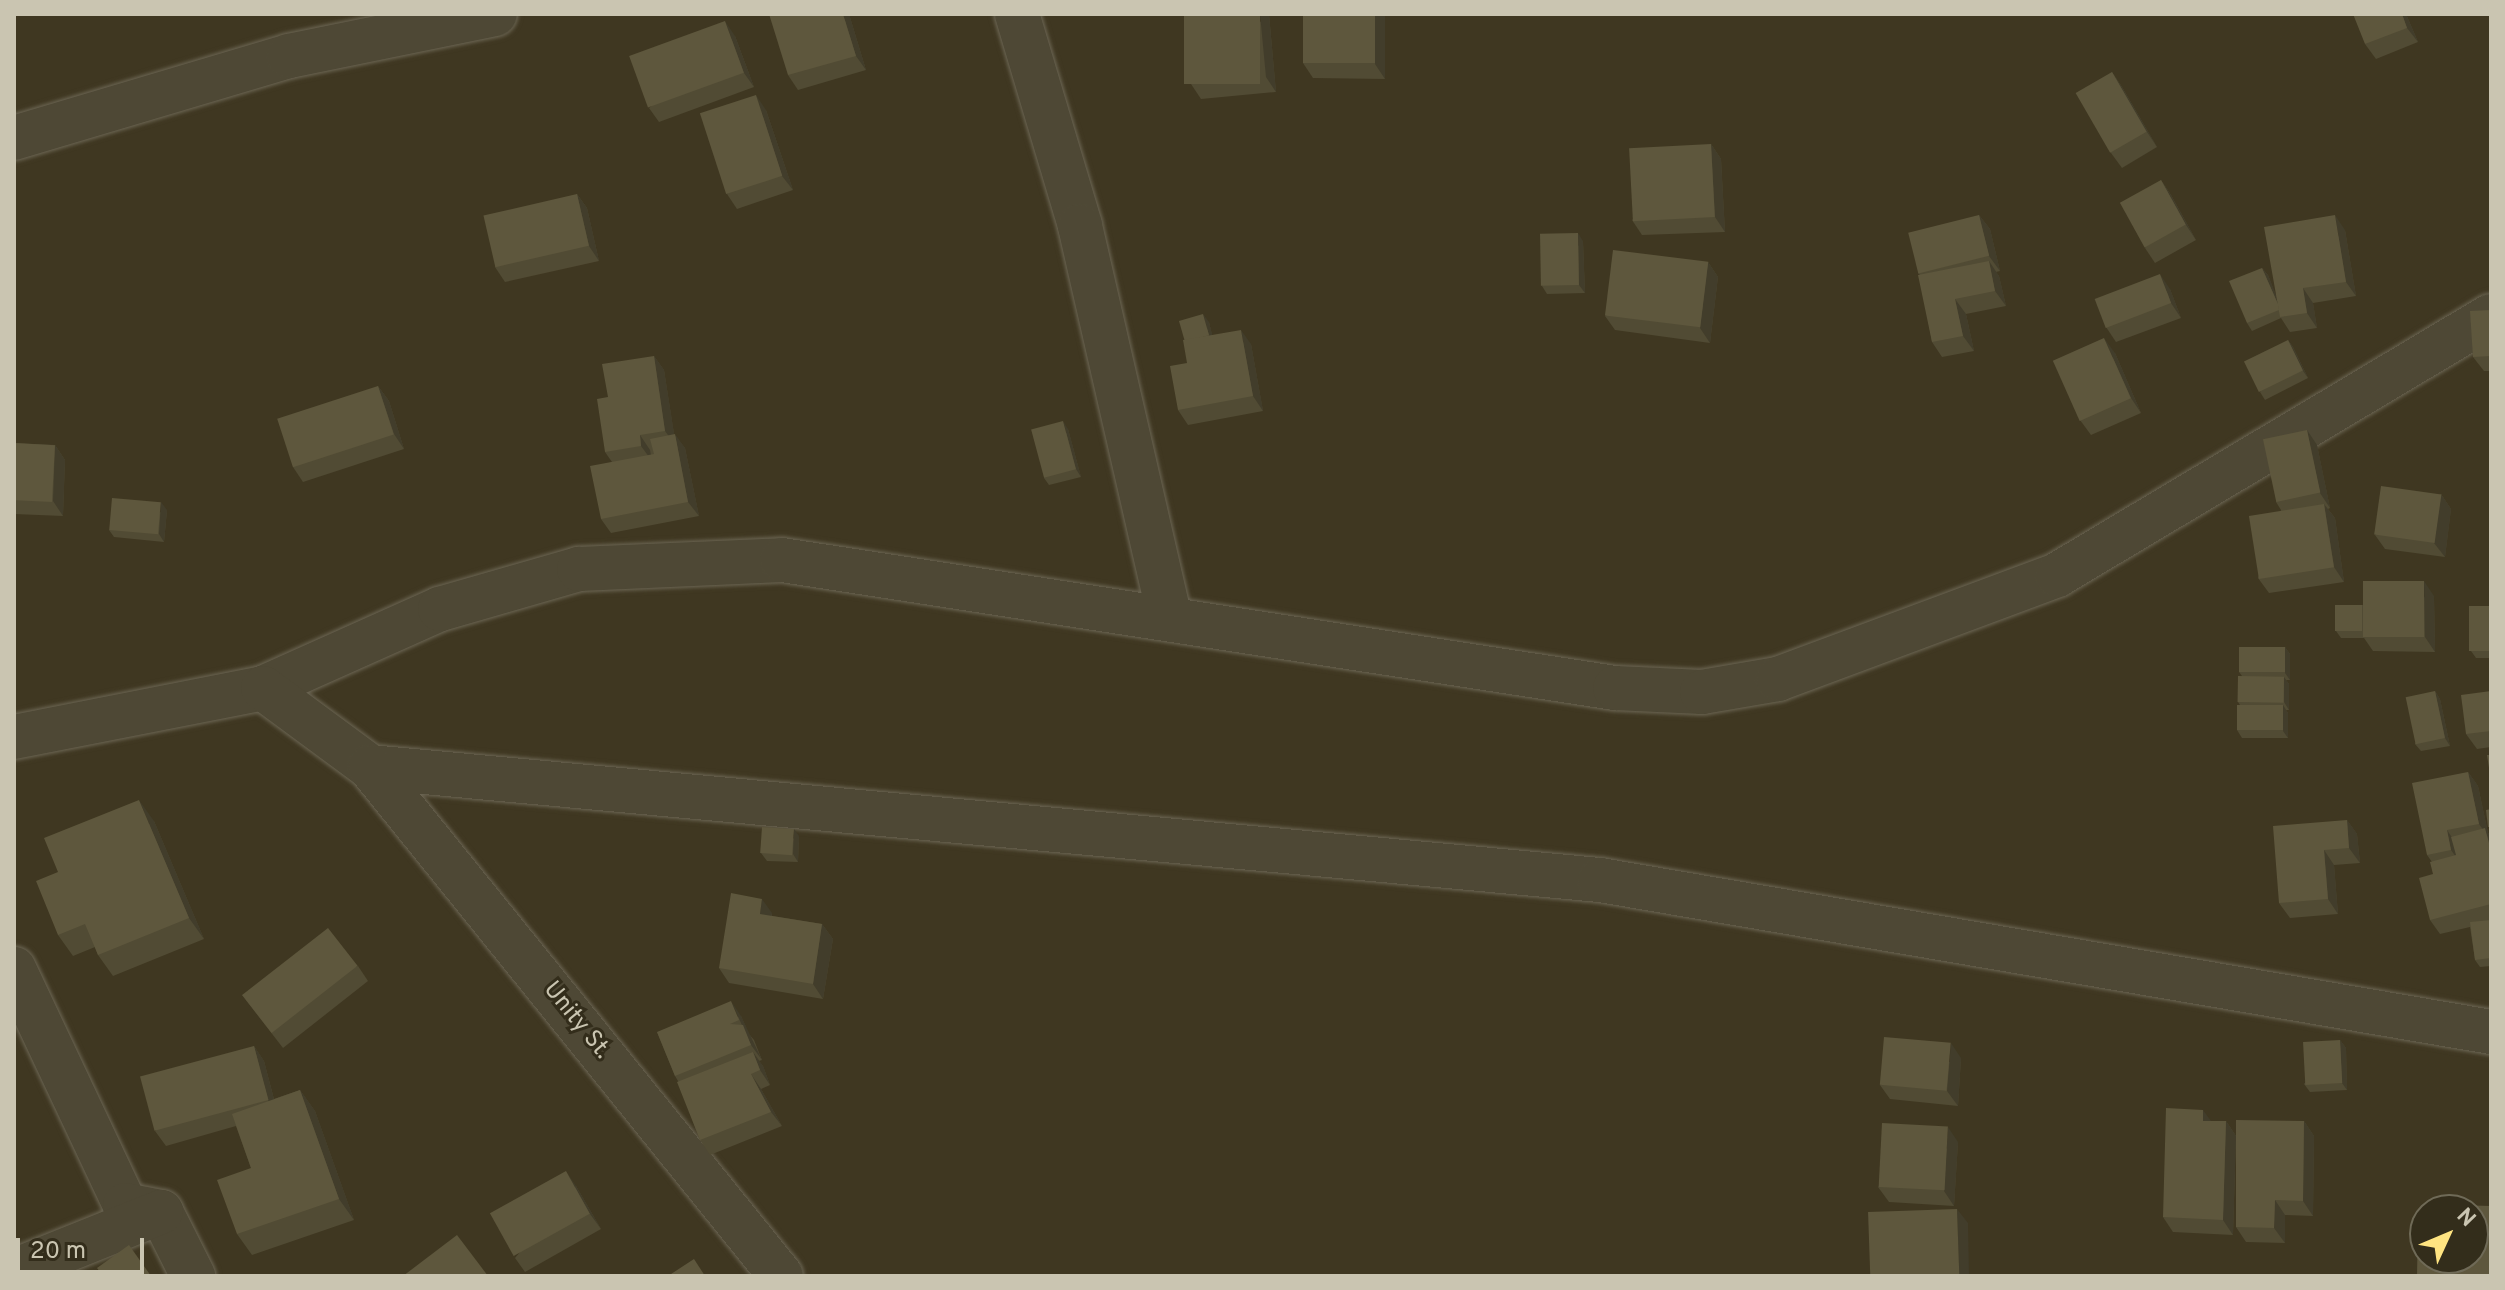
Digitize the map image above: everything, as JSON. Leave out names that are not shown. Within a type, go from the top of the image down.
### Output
[{"type":"street","points":[[14,138],[289,56],[495,14]]},
{"type":"street","points":[[1017,14],[1072,195],[1169,616]]},
{"type":"street","points":[[14,737],[263,688],[440,609],[579,569],[782,560],[1169,616],[1615,688],[1702,692],[1778,679],[2057,575],[2491,316]]},
{"type":"street","name":"Unity St.","points":[[263,688],[370,767],[781,1276]]},
{"type":"street","points":[[370,767],[1600,880],[2491,1032]]},
{"type":"street","points":[[14,969],[125,1205],[161,1212]]},
{"type":"street","points":[[14,1271],[161,1212]]},
{"type":"street","points":[[161,1212],[193,1276]]},
{"type":"building","points":[[769,14],[843,14],[856,56],[788,75]]},
{"type":"building","points":[[1184,14],[1260,14],[1260,84],[1184,84]]},
{"type":"building","points":[[1303,14],[1375,14],[1375,63],[1303,63]]},
{"type":"building","points":[[2353,14],[2402,14],[2407,28],[2365,44]]},
{"type":"building","points":[[725,21],[744,73],[648,108],[629,56]]},
{"type":"building","points":[[2112,72],[2146,132],[2110,153],[2076,93]]},
{"type":"building","points":[[756,95],[782,176],[726,194],[700,113]]},
{"type":"building","points":[[1711,144],[1715,217],[1633,221],[1629,148]]},
{"type":"building","points":[[2161,180],[2186,225],[2145,247],[2120,203]]},
{"type":"building","points":[[577,194],[589,246],[495,267],[483,216]]},
{"type":"building","points":[[1979,215],[1989,256],[1918,273],[1908,233]]},
{"type":"building","points":[[2335,215],[2346,282],[2303,288],[2307,313],[2280,317],[2264,227]]},
{"type":"building","points":[[1578,233],[1579,285],[1541,286],[1540,234]]},
{"type":"building","points":[[1613,250],[1708,262],[1700,327],[1605,316]]},
{"type":"building","points":[[1989,261],[1995,291],[1955,299],[1963,336],[1932,342],[1918,275]]},
{"type":"building","points":[[2262,268],[2279,310],[2247,323],[2229,281]]},
{"type":"building","points":[[2160,274],[2171,303],[2106,328],[2095,299]]},
{"type":"building","points":[[2491,310],[2491,356],[2473,357],[2470,311]]},
{"type":"building","points":[[1203,314],[1209,335],[1185,342],[1179,321]]},
{"type":"building","points":[[1241,330],[1253,396],[1178,410],[1170,366],[1187,363],[1183,340]]},
{"type":"building","points":[[2104,338],[2131,398],[2080,421],[2053,361]]},
{"type":"building","points":[[2288,340],[2303,371],[2259,392],[2244,361]]},
{"type":"building","points":[[654,356],[665,431],[640,435],[641,446],[605,452],[597,399],[608,397],[602,364]]},
{"type":"building","points":[[378,386],[394,435],[293,467],[277,419]]},
{"type":"building","points":[[1063,421],[1076,469],[1044,478],[1031,430]]},
{"type":"building","points":[[2307,430],[2320,493],[2276,502],[2263,439]]},
{"type":"building","points":[[675,434],[688,502],[601,519],[590,466],[654,454],[650,439]]},
{"type":"building","points":[[14,443],[55,445],[52,502],[14,500]]},
{"type":"building","points":[[2381,486],[2441,494],[2435,543],[2374,535]]},
{"type":"building","points":[[112,498],[161,502],[158,534],[109,530]]},
{"type":"building","points":[[2324,504],[2334,567],[2259,579],[2249,516]]},
{"type":"building","points":[[2363,581],[2424,581],[2424,637],[2363,637]]},
{"type":"building","points":[[2335,605],[2362,605],[2362,631],[2335,631]]},
{"type":"building","points":[[2469,606],[2491,606],[2491,651],[2469,651]]},
{"type":"building","points":[[2239,647],[2285,647],[2285,672],[2239,672]]},
{"type":"building","points":[[2238,676],[2284,677],[2284,703],[2238,702]]},
{"type":"building","points":[[2435,691],[2445,738],[2416,744],[2406,697]]},
{"type":"building","points":[[2491,691],[2491,731],[2466,734],[2461,695]]},
{"type":"building","points":[[2237,705],[2283,705],[2283,730],[2237,730]]},
{"type":"building","points":[[2487,755],[2491,755],[2491,781]]},
{"type":"building","points":[[2468,772],[2479,824],[2447,830],[2451,850],[2427,855],[2412,783]]},
{"type":"building","points":[[139,800],[189,918],[98,955],[85,924],[58,935],[36,881],[58,872],[44,838]]},
{"type":"building","points":[[2491,809],[2491,827],[2488,827],[2486,810]]},
{"type":"building","points":[[2347,820],[2349,848],[2324,850],[2328,899],[2279,903],[2273,826]]},
{"type":"building","points":[[762,827],[794,829],[792,855],[760,853]]},
{"type":"building","points":[[2485,828],[2491,851],[2491,904],[2430,920],[2419,878],[2433,874],[2430,862],[2456,855],[2451,837]]},
{"type":"building","points":[[731,893],[762,899],[760,914],[822,924],[813,984],[719,968]]},
{"type":"building","points":[[2491,920],[2491,958],[2475,960],[2470,922]]},
{"type":"building","points":[[328,928],[358,966],[272,1033],[242,995]]},
{"type":"building","points":[[731,1001],[739,1020],[730,1024],[743,1025],[751,1045],[675,1076],[657,1032]]},
{"type":"building","points":[[1884,1037],[1951,1043],[1947,1091],[1880,1085]]},
{"type":"building","points":[[2340,1040],[2342,1083],[2305,1085],[2303,1042]]},
{"type":"building","points":[[254,1046],[268,1100],[155,1131],[140,1077]]},
{"type":"building","points":[[753,1052],[760,1070],[751,1074],[771,1112],[700,1140],[677,1082]]},
{"type":"building","points":[[300,1090],[339,1199],[237,1234],[217,1180],[251,1168],[232,1114]]},
{"type":"building","points":[[2166,1108],[2203,1110],[2203,1121],[2226,1121],[2223,1220],[2163,1217]]},
{"type":"building","points":[[2236,1120],[2304,1121],[2303,1201],[2275,1200],[2274,1228],[2236,1227]]},
{"type":"building","points":[[1882,1123],[1948,1126],[1945,1190],[1879,1187]]},
{"type":"building","points":[[566,1171],[590,1214],[514,1256],[490,1213]]},
{"type":"building","points":[[2491,1206],[2491,1276],[2417,1276],[2489,1274]]},
{"type":"building","points":[[1957,1209],[1959,1276],[1870,1276],[1868,1212]]},
{"type":"building","points":[[457,1235],[488,1276],[403,1276]]},
{"type":"building","points":[[129,1245],[151,1276],[103,1276],[97,1268]]},
{"type":"building","points":[[694,1259],[705,1276],[668,1276]]}]
